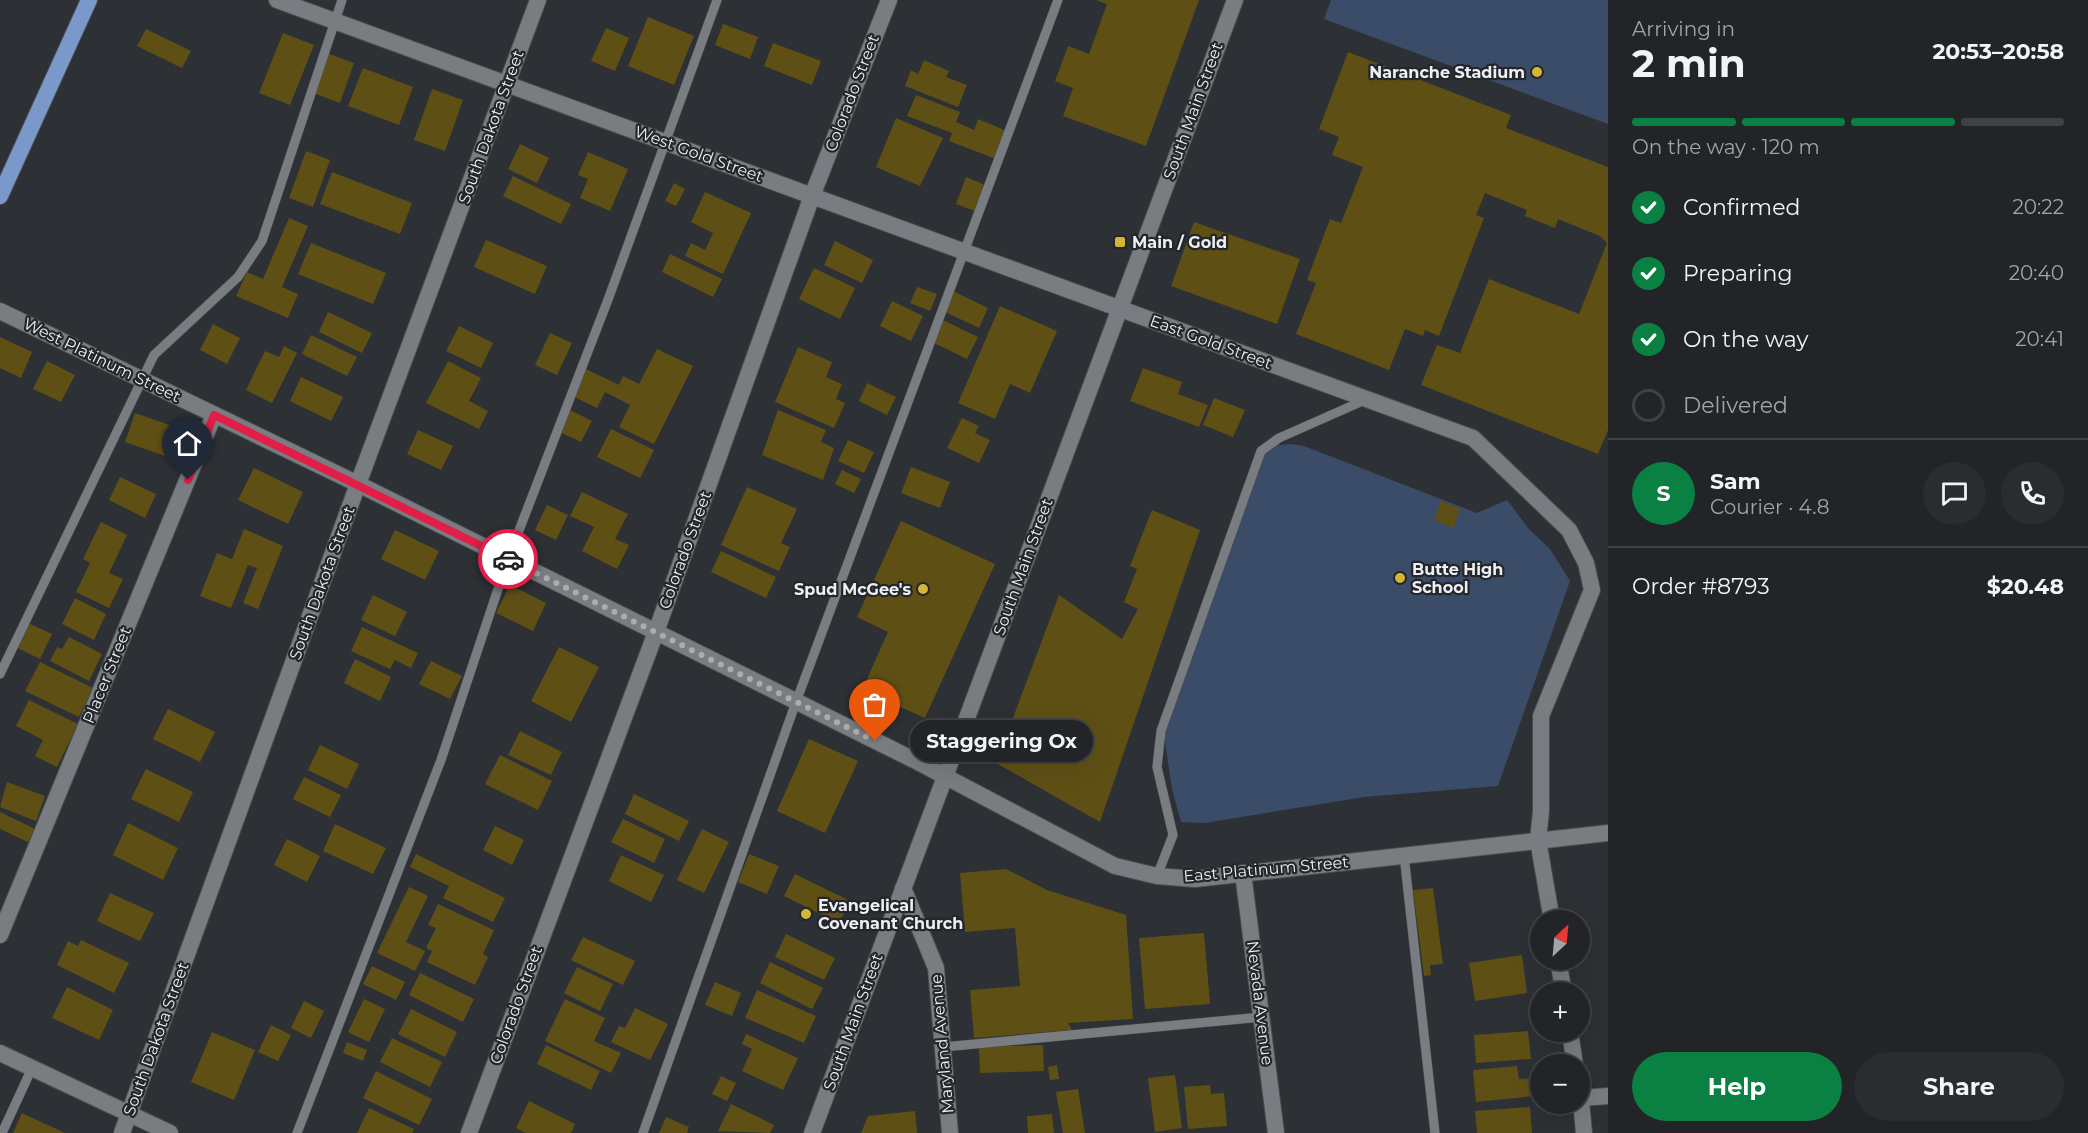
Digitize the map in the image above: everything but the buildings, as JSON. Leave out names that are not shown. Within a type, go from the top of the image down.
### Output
[{"type":"main road","points":[[0,196],[88,0]]},
{"type":"street","name":"West Gold Street","points":[[277,0],[1120,309]]},
{"type":"street","name":"South Dakota Street","points":[[122,1133],[358,484],[538,0]]},
{"type":"street","name":"Colorado Street","points":[[469,1133],[656,633],[812,196],[889,0]]},
{"type":"street","name":"South Main Street","points":[[812,1133],[1235,0]]},
{"type":"street","name":"East Gold Street","points":[[1120,309],[1473,438],[1569,530],[1586,563],[1592,590],[1541,716],[1541,811],[1538,840],[1550,910]]},
{"type":"street","name":"West Platinum Street","points":[[0,311],[358,484],[945,776]]},
{"type":"street","name":"Placer Street","points":[[0,935],[214,415]]},
{"type":"street","name":"East Platinum Street","points":[[945,776],[1115,866],[1157,876],[1195,879],[1608,832]]},
{"type":"street","name":"Nevada Avenue","points":[[1243,873],[1276,1133]]},
{"type":"street","name":"Maryland Avenue","points":[[903,888],[936,968],[951,1133]]},
{"type":"street","points":[[0,1053],[170,1133]]},
{"type":"street","points":[[1590,1095],[1608,1096]]},
{"type":"street","points":[[1582,1114],[1584,1133]]},
{"type":"lane","points":[[0,674],[154,354],[238,277],[262,241],[342,0]]},
{"type":"lane","points":[[297,1133],[441,760],[508,559],[609,297],[717,0]]},
{"type":"lane","points":[[643,1133],[796,702],[1058,0]]},
{"type":"lane","points":[[1157,876],[1173,835],[1157,767],[1161,731],[1261,451],[1280,438],[1368,399]]},
{"type":"lane","points":[[1404,855],[1436,1133]]},
{"type":"lane","points":[[943,1047],[1262,1017]]},
{"type":"lane","points":[[2,1133],[32,1068]]},
{"type":"shaded area","name":"Naranche Stadium","points":[[1331,0],[1608,0],[1608,124],[1324,19]]},
{"type":"shaded area","points":[[1291,444],[1304,446],[1477,513],[1507,500],[1529,529],[1550,549],[1570,581],[1498,786],[1364,797],[1205,823],[1181,822],[1172,789],[1164,735],[1264,455],[1271,446]]},
{"type":"way so far","points":[[508,559],[875,741]]},
{"type":"place","name":"Naranche Stadium","points":[[1537,72]]},
{"type":"place","name":"Main / Gold","points":[[1120,242]]},
{"type":"place","name":"Butte High School","points":[[1400,578]]},
{"type":"place","name":"Spud McGee's","points":[[923,589]]},
{"type":"place","name":"Staggering Ox","points":[[875,741]]},
{"type":"place","name":"Evangelical Covenant Church","points":[[806,914]]},
{"type":"route","points":[[188,480],[214,415],[508,559]]}]
